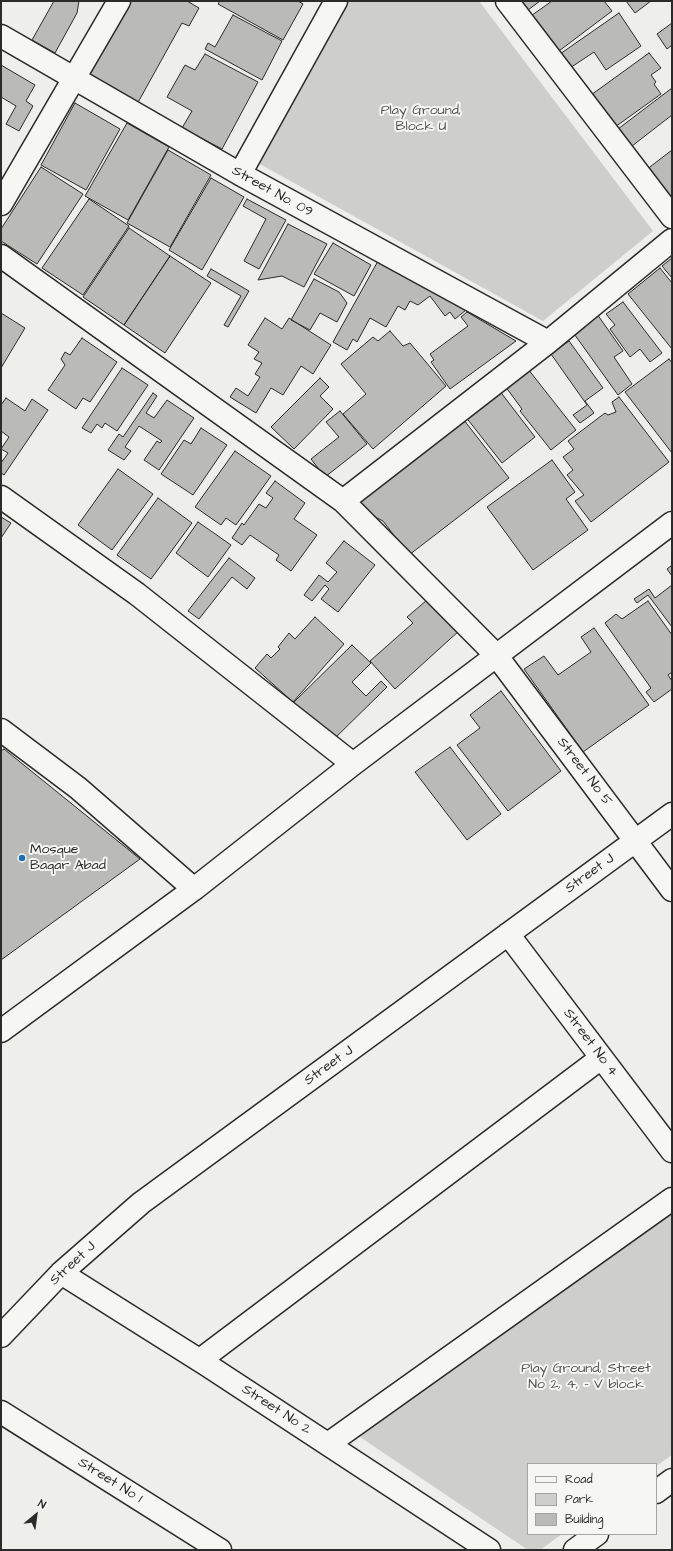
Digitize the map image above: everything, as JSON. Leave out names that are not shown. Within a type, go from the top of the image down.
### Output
[{"type":"street","points":[[1,204],[119,1]]},
{"type":"street","points":[[240,174],[336,1]]},
{"type":"street","points":[[507,1],[672,217]]},
{"type":"street","name":"Street No. 09","points":[[1,36],[75,77],[240,174],[548,342]]},
{"type":"street","points":[[343,501],[548,342],[672,240]]},
{"type":"street","name":"Street No 5","points":[[1,256],[343,501],[496,655],[672,890]]},
{"type":"street","points":[[1,497],[137,594],[353,764]]},
{"type":"street","points":[[1,1032],[194,889],[353,764],[672,524]]},
{"type":"street","points":[[1,730],[78,788],[194,889]]},
{"type":"street","name":"Street J","points":[[1,1336],[61,1273],[141,1203],[672,814]]},
{"type":"street","name":"Street No 4","points":[[508,934],[672,1152]]},
{"type":"street","points":[[200,1360],[601,1058]]},
{"type":"street","points":[[328,1444],[672,1199]]},
{"type":"street","name":"Street No 2","points":[[61,1273],[200,1360],[489,1550]]},
{"type":"street","name":"Street No 1","points":[[1,1412],[220,1550]]},
{"type":"street","points":[[657,1491],[672,1480]]},
{"type":"street","points":[[575,1550],[596,1535]]},
{"type":"green space","name":"Play Ground, Block U","points":[[349,1],[479,1],[653,231],[543,321],[258,163]]},
{"type":"green space","name":"Play Ground, Street No 2, 4, - V block","points":[[672,1209],[672,1455],[657,1465],[657,1463],[527,1463],[527,1535],[561,1535],[540,1550],[528,1550],[357,1435]]},
{"type":"building","points":[[54,1],[79,1],[77,13],[55,53],[32,40]]},
{"type":"building","points":[[126,1],[187,1],[199,8],[189,26],[182,23],[136,106],[84,77]]},
{"type":"building","points":[[220,1],[298,1],[303,4],[283,40],[218,4]]},
{"type":"building","points":[[521,1],[540,1],[528,10]]},
{"type":"building","points":[[552,1],[604,1],[612,11],[555,54],[528,18]]},
{"type":"building","points":[[626,1],[651,1],[635,13]]},
{"type":"building","points":[[619,13],[641,46],[606,70],[594,52],[570,68],[560,54]]},
{"type":"building","points":[[233,15],[282,41],[262,80],[205,49],[208,43],[215,47]]},
{"type":"building","points":[[672,23],[672,45],[667,49],[657,34]]},
{"type":"building","points":[[649,53],[661,68],[651,75],[656,82],[654,84],[661,94],[615,127],[591,95]]},
{"type":"building","points":[[205,54],[258,82],[222,149],[182,128],[192,111],[167,97],[185,65],[195,70]]},
{"type":"building","points":[[1,65],[35,85],[26,101],[33,106],[19,131],[6,124],[16,106],[1,97]]},
{"type":"building","points":[[672,88],[672,115],[632,146],[618,129]]},
{"type":"building","points":[[75,103],[120,129],[86,190],[41,165]]},
{"type":"building","points":[[127,123],[169,147],[128,220],[85,196]]},
{"type":"building","points":[[168,150],[211,175],[170,247],[127,223]]},
{"type":"building","points":[[672,150],[672,204],[646,170]]},
{"type":"building","points":[[41,167],[83,194],[37,264],[1,241],[1,229]]},
{"type":"building","points":[[211,178],[244,197],[202,270],[169,250]]},
{"type":"building","points":[[89,199],[129,226],[83,295],[42,268]]},
{"type":"building","points":[[247,199],[286,220],[259,269],[244,261],[266,219],[243,206]]},
{"type":"building","points":[[288,224],[327,244],[304,287],[282,276],[258,280]]},
{"type":"building","points":[[129,228],[170,256],[124,325],[83,297]]},
{"type":"building","points":[[333,243],[371,265],[354,296],[314,274]]},
{"type":"building","points":[[170,256],[211,283],[165,353],[124,325]]},
{"type":"building","points":[[672,258],[672,278],[662,266]]},
{"type":"building","points":[[378,261],[466,310],[455,319],[450,312],[445,316],[430,296],[418,305],[410,301],[405,310],[398,306],[386,327],[370,318],[357,342],[353,339],[347,350],[333,342]]},
{"type":"building","points":[[660,268],[672,283],[672,349],[628,294]]},
{"type":"building","points":[[211,269],[249,291],[228,327],[224,325],[241,296],[207,276]]},
{"type":"building","points":[[314,279],[339,292],[347,303],[337,322],[320,313],[310,330],[291,320]]},
{"type":"building","points":[[623,302],[662,353],[650,362],[640,349],[630,357],[610,329],[615,325],[606,314]]},
{"type":"building","points":[[467,312],[516,341],[450,389],[431,362],[434,360],[430,354],[468,326],[461,317]]},
{"type":"building","points":[[1,313],[25,328],[1,368]]},
{"type":"building","points":[[597,314],[623,351],[614,357],[632,384],[618,395],[572,331]]},
{"type":"building","points":[[265,318],[282,329],[289,318],[331,345],[313,374],[301,366],[283,395],[271,388],[256,413],[230,397],[236,388],[248,396],[260,377],[255,374],[262,363],[254,359],[259,352],[248,345]]},
{"type":"building","points":[[390,331],[403,346],[410,343],[446,386],[373,449],[343,414],[366,394],[341,364],[373,337],[378,341]]},
{"type":"building","points":[[82,338],[117,362],[90,402],[83,398],[76,409],[48,390],[65,365],[61,359],[65,352],[70,355]]},
{"type":"building","points":[[569,341],[603,388],[585,401],[594,413],[580,423],[573,415],[587,405],[551,354]]},
{"type":"building","points":[[669,359],[672,363],[672,453],[625,392]]},
{"type":"building","points":[[122,368],[148,385],[117,431],[105,423],[102,428],[97,424],[91,433],[82,428]]},
{"type":"building","points":[[528,369],[576,430],[551,450],[520,411],[522,409],[505,386]]},
{"type":"building","points":[[320,378],[329,387],[320,396],[333,409],[294,449],[271,427]]},
{"type":"building","points":[[499,390],[535,437],[502,463],[465,416]]},
{"type":"building","points":[[153,393],[157,396],[146,413],[154,418],[167,400],[194,418],[159,470],[144,460],[157,441],[160,443],[162,441],[139,426],[125,447],[131,451],[124,460],[108,450],[119,434],[123,437]]},
{"type":"building","points":[[619,397],[669,462],[591,522],[575,501],[584,495],[567,475],[573,470],[563,457],[574,449],[568,441],[605,413],[608,415],[616,412],[612,402]]},
{"type":"building","points":[[6,398],[25,411],[32,399],[48,410],[4,475],[1,473],[1,463],[8,453],[1,449],[9,437],[1,431],[1,405]]},
{"type":"building","points":[[340,411],[367,444],[325,477],[311,459],[339,437],[326,422]]},
{"type":"building","points":[[460,415],[509,478],[409,555],[383,521],[365,512],[353,497]]},
{"type":"building","points":[[201,428],[227,445],[193,495],[161,474],[184,440],[191,444]]},
{"type":"building","points":[[235,451],[271,476],[236,525],[226,518],[221,525],[195,507]]},
{"type":"building","points":[[552,460],[575,492],[566,499],[588,530],[533,570],[487,507]]},
{"type":"building","points":[[118,469],[153,494],[112,550],[78,525]]},
{"type":"building","points":[[275,481],[305,503],[294,519],[317,535],[291,571],[276,560],[279,555],[250,535],[242,545],[232,538],[242,523],[244,525],[259,504],[266,508],[273,498],[266,493]]},
{"type":"building","points":[[158,498],[192,523],[151,579],[117,555]]},
{"type":"building","points":[[1,517],[11,523],[1,538]]},
{"type":"building","points":[[198,522],[231,545],[208,577],[176,553]]},
{"type":"building","points":[[344,541],[375,565],[338,612],[321,599],[329,589],[325,585],[312,601],[304,595],[319,575],[328,582],[337,572],[326,563]]},
{"type":"building","points":[[229,558],[255,578],[247,589],[232,577],[199,619],[188,611]]},
{"type":"building","points":[[672,565],[672,576],[667,569]]},
{"type":"building","points":[[672,585],[672,627],[648,595],[637,603],[634,599],[649,589],[655,598]]},
{"type":"building","points":[[433,595],[460,630],[395,689],[370,661],[413,623],[407,617]]},
{"type":"building","points":[[648,601],[672,635],[672,672],[668,675],[672,681],[672,689],[654,702],[646,692],[651,688],[605,623],[616,614],[622,619]]},
{"type":"building","points":[[315,617],[344,644],[293,702],[255,668],[267,654],[271,658],[280,649],[278,647],[289,633],[295,639]]},
{"type":"building","points":[[594,628],[649,705],[583,752],[524,669],[544,656],[558,675],[591,652],[581,637]]},
{"type":"building","points":[[352,645],[371,663],[352,682],[366,696],[381,681],[387,687],[330,743],[292,704]]},
{"type":"building","points":[[501,691],[561,771],[508,811],[457,745],[480,728],[470,715]]},
{"type":"building","points":[[450,747],[501,814],[467,840],[415,772]]},
{"type":"building","points":[[4,749],[140,859],[1,960],[1,751]]},
{"type":"place","name":"Mosque Baqar Abad","points":[[22,858]]}]
